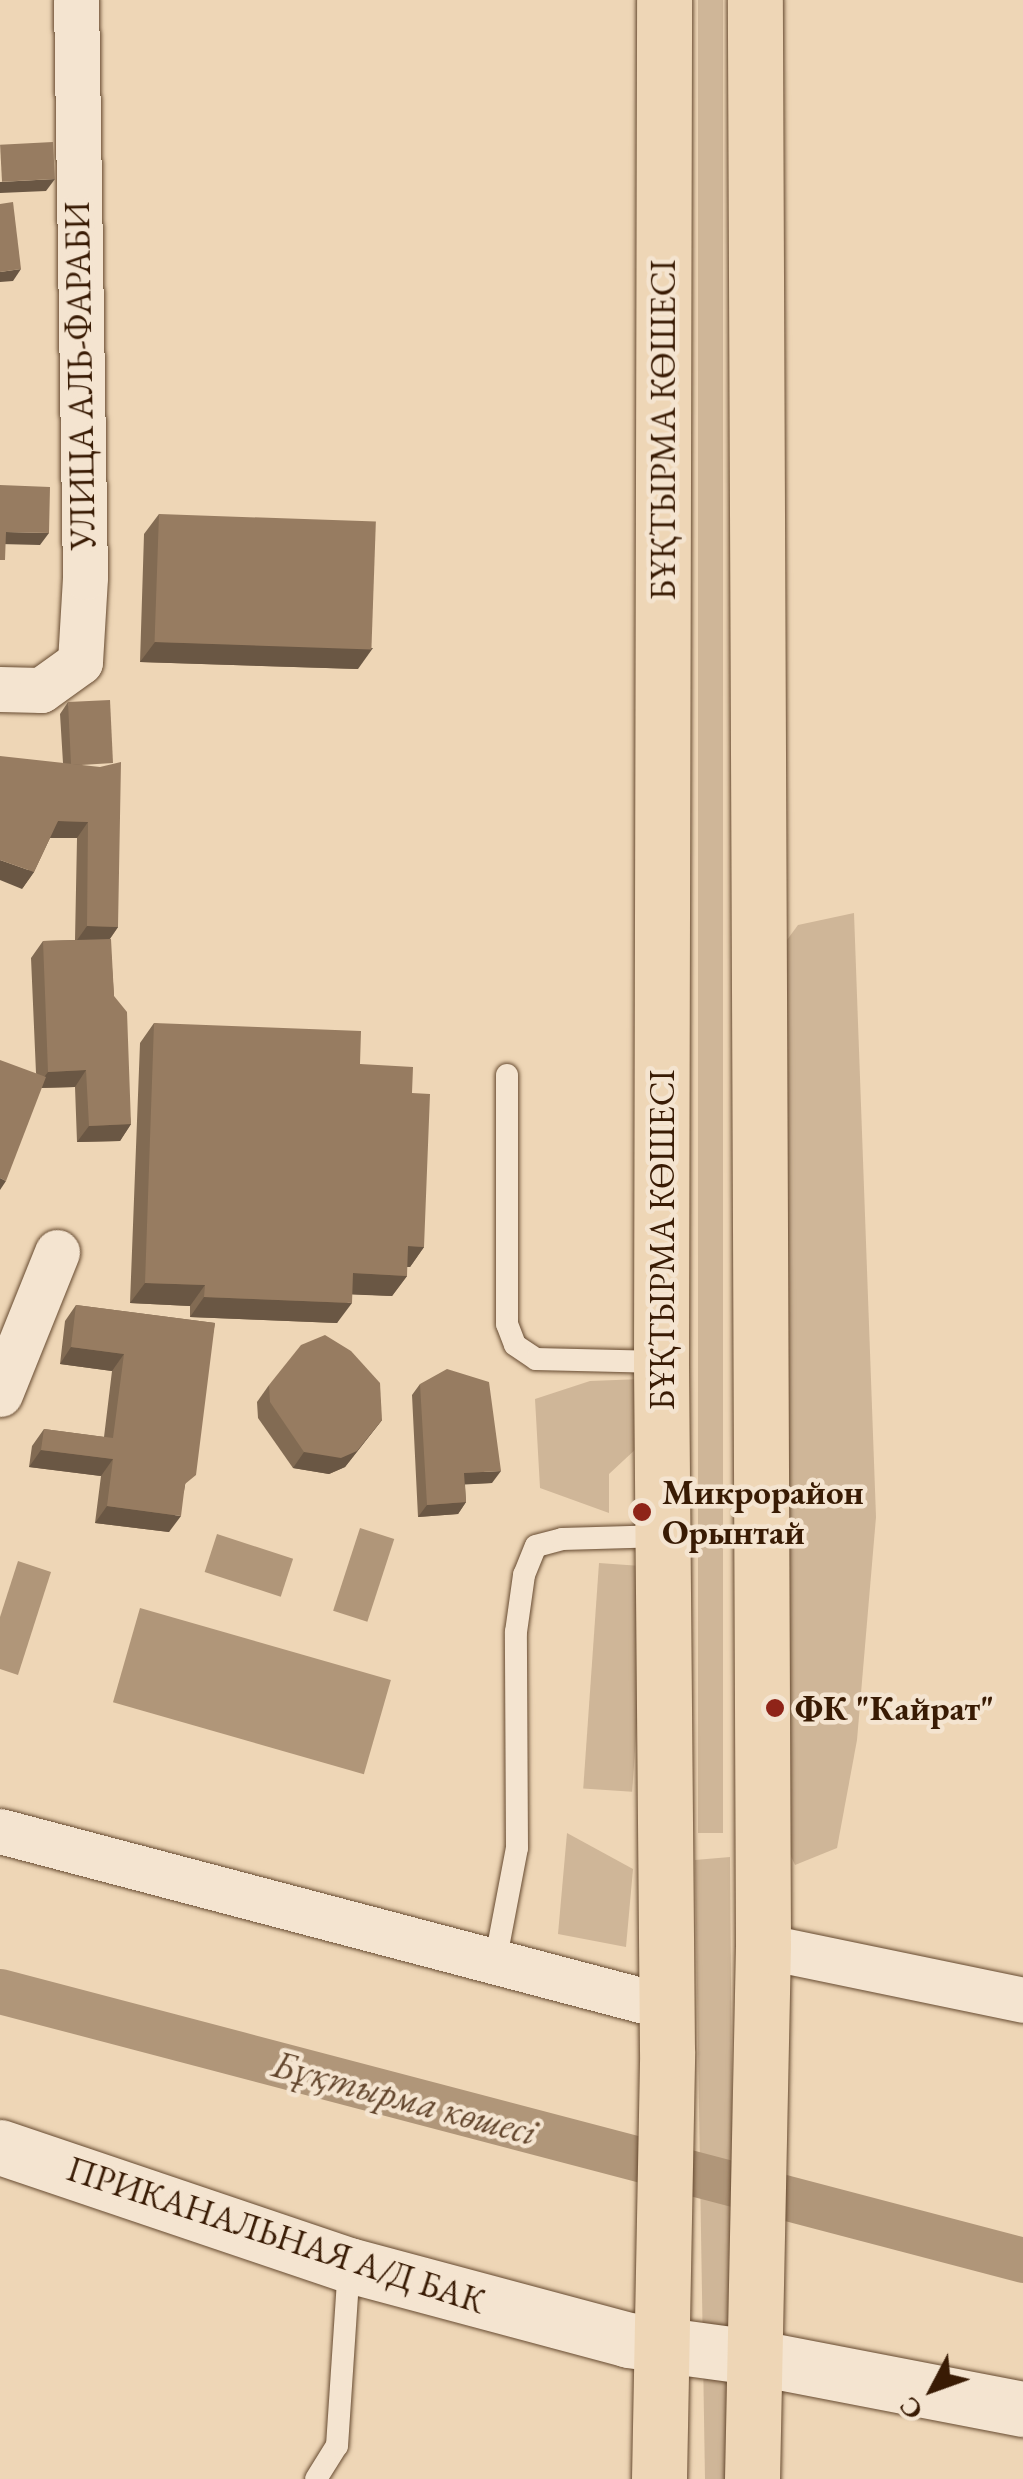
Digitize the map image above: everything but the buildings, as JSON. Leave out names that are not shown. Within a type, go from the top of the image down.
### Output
[{"type":"main road","name":"БҰҚТЫРМА КӨШЕСІ","points":[[659,2479],[657,2345],[667,2029],[661,1362],[664,0]]},
{"type":"main road","points":[[752,2479],[763,1946],[755,0]]},
{"type":"main road","name":"ПРИКАНАЛЬНАЯ А/Д БАК","points":[[0,2148],[349,2266],[657,2345],[754,2332],[1023,2409]]},
{"type":"street","name":"УЛИЦА АЛЬ-ФАРАБИ","points":[[0,689],[41,690],[80,662],[85,577],[76,0]]},
{"type":"street","points":[[0,1394],[56,1252]]},
{"type":"street","points":[[0,1830],[495,1963],[667,2029]]},
{"type":"street","points":[[763,1946],[1023,2000]]},
{"type":"lane","points":[[507,1075],[507,1324],[516,1346],[536,1359],[661,1362]]},
{"type":"lane","points":[[495,1963],[517,1848],[516,1632],[524,1575],[536,1546],[562,1539],[665,1536]]},
{"type":"lane","points":[[316,2479],[337,2446],[349,2266]]},
{"type":"shaded area","points":[[698,0],[723,0],[723,1833],[698,1833]]},
{"type":"shaded area","points":[[854,913],[876,1517],[857,1740],[837,1848],[795,1865],[775,1822],[770,963],[798,925]]},
{"type":"shaded area","points":[[642,1379],[638,1447],[609,1474],[609,1513],[540,1488],[535,1399],[590,1381]]},
{"type":"shaded area","points":[[360,1528],[394,1539],[367,1622],[333,1611]]},
{"type":"shaded area","points":[[217,1534],[293,1559],[281,1597],[205,1572]]},
{"type":"shaded area","points":[[18,1561],[51,1572],[18,1675],[0,1669],[0,1617]]},
{"type":"shaded area","points":[[599,1563],[648,1566],[632,1792],[583,1788]]},
{"type":"shaded area","points":[[140,1608],[391,1680],[364,1774],[113,1702]]},
{"type":"shaded area","points":[[567,1833],[633,1869],[626,1947],[558,1934]]},
{"type":"shaded area","points":[[730,1857],[735,2479],[705,2479],[695,1860]]},
{"type":"waterway","name":"Бұқтырма көшесі","points":[[0,1991],[1023,2260]]},
{"type":"place","name":"Микрорайон Орынтай","points":[[642,1512]]},
{"type":"place","name":"ФК \"Кайрат\"","points":[[775,1708]]}]
